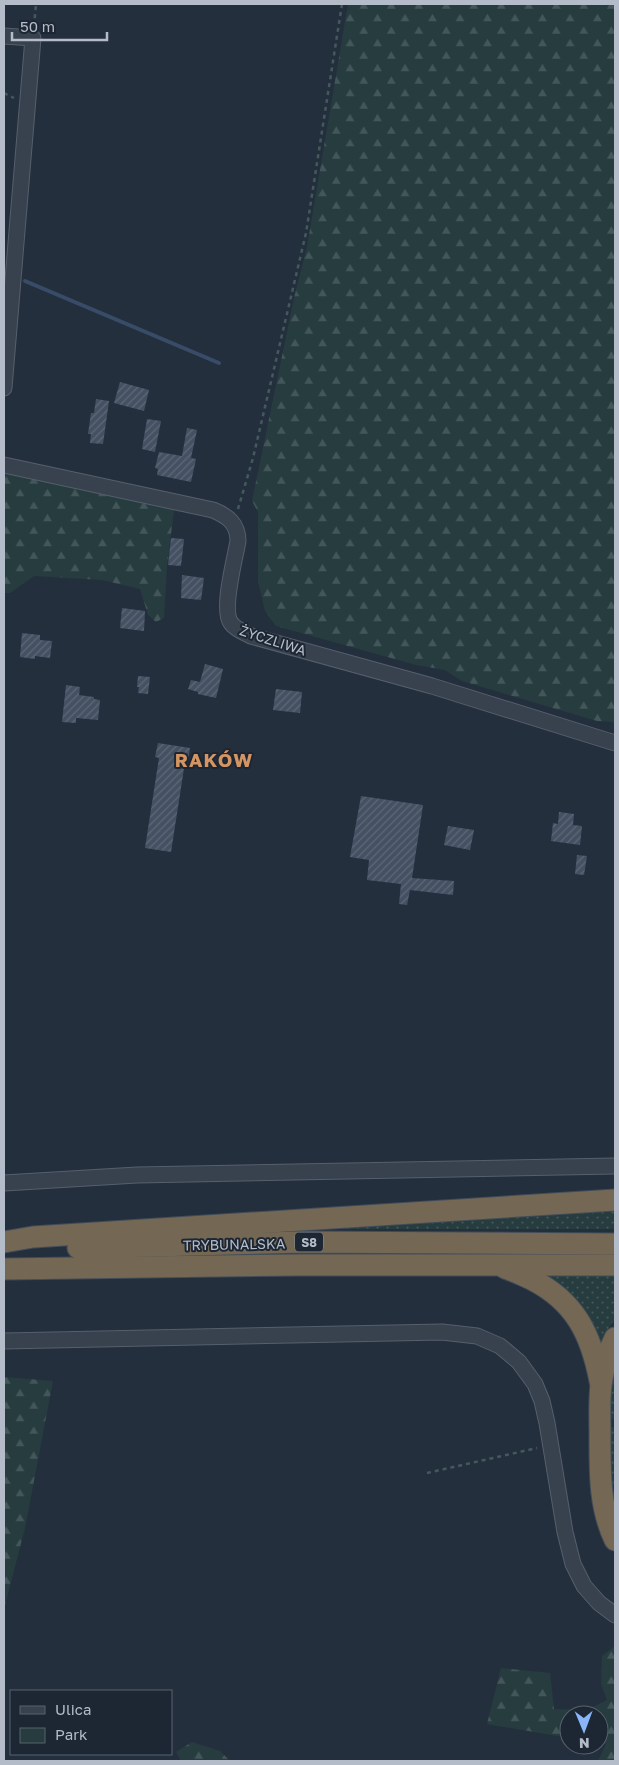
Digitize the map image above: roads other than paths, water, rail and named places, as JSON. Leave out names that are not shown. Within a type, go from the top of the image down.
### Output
[{"type":"highway","points":[[4,1242],[33,1237],[615,1200]]},
{"type":"highway","name":"TRYBUNALSKA","points":[[4,1250],[301,1242],[615,1244]]},
{"type":"highway","name":"TRYBUNALSKA","points":[[4,1269],[300,1265],[496,1265]]},
{"type":"highway","points":[[496,1265],[512,1270],[543,1286],[566,1303],[578,1318],[590,1341],[596,1359],[600,1386],[601,1488],[604,1512],[615,1540]]},
{"type":"highway","name":"S8","points":[[496,1265],[615,1265]]},
{"type":"highway","points":[[600,1386],[615,1338]]},
{"type":"street","points":[[4,36],[33,38],[4,388]]},
{"type":"street","name":"ŻYCZLIWA","points":[[4,465],[213,510],[230,519],[236,527],[238,541],[227,614],[232,625],[251,636],[432,686],[615,743]]},
{"type":"street","points":[[4,1183],[137,1175],[615,1166]]},
{"type":"street","points":[[4,1341],[442,1332],[476,1336],[500,1346],[519,1362],[535,1384],[542,1401],[565,1532],[573,1564],[584,1586],[599,1604],[615,1615]]},
{"type":"waterway","points":[[25,281],[219,363]]},
{"type":"district","name":"RAKÓW","points":[[214,759]]}]
